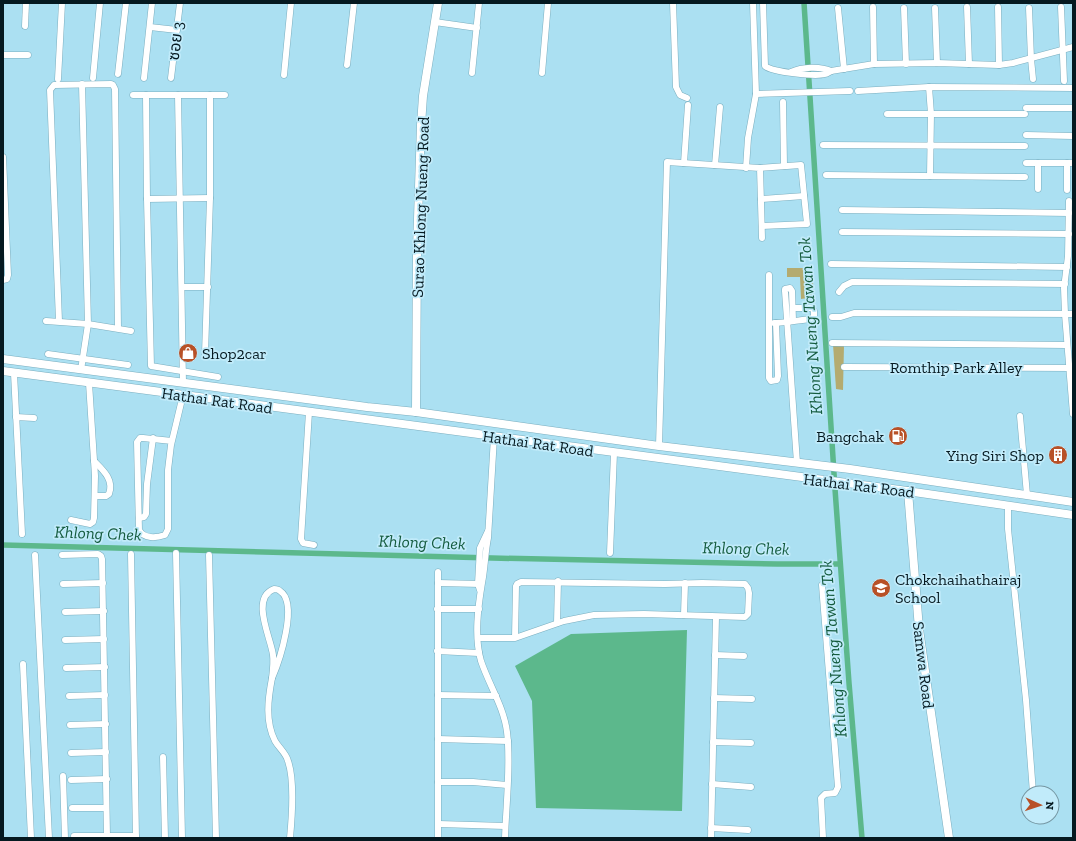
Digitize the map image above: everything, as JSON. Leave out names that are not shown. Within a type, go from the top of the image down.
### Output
[{"type":"main road","name":"Surao Khlong Nueng Road","points":[[416,412],[420,154],[424,96],[438,3]]},
{"type":"main road","name":"Hathai Rat Road","points":[[3,359],[416,412],[659,446],[850,469],[1073,502]]},
{"type":"main road","name":"Hathai Rat Road","points":[[3,371],[401,425],[908,491],[1073,515]]},
{"type":"main road","points":[[401,425],[416,412],[428,428]]},
{"type":"main road","name":"Samwa Road","points":[[908,491],[919,629],[949,838]]},
{"type":"street","points":[[25,26],[26,3]]},
{"type":"street","points":[[58,79],[62,3]]},
{"type":"street","points":[[93,78],[100,3]]},
{"type":"street","points":[[118,74],[126,3]]},
{"type":"street","points":[[144,78],[152,3]]},
{"type":"street","name":"ซอย 3","points":[[171,78],[180,3]]},
{"type":"street","points":[[284,75],[291,3]]},
{"type":"street","points":[[347,65],[354,3]]},
{"type":"street","points":[[472,73],[479,3]]},
{"type":"street","points":[[542,73],[548,3]]},
{"type":"street","points":[[672,3],[676,87],[680,95],[687,101],[684,163]]},
{"type":"street","points":[[746,168],[749,130],[756,94],[753,3]]},
{"type":"street","points":[[763,3],[765,66],[771,70],[791,72],[827,71],[874,64],[937,63],[999,65],[1031,59],[1073,47]]},
{"type":"street","points":[[873,7],[874,64]]},
{"type":"street","points":[[967,7],[969,64]]},
{"type":"street","points":[[998,7],[999,65]]},
{"type":"street","points":[[1061,7],[1064,81]]},
{"type":"street","points":[[838,8],[844,69]]},
{"type":"street","points":[[904,8],[906,64]]},
{"type":"street","points":[[935,8],[937,63]]},
{"type":"street","points":[[1029,8],[1033,79]]},
{"type":"street","points":[[435,22],[477,28]]},
{"type":"street","points":[[150,27],[177,30]]},
{"type":"street","points":[[3,54],[28,55]]},
{"type":"street","points":[[81,370],[88,324],[82,84]]},
{"type":"street","points":[[59,321],[50,90],[54,85],[110,84],[113,85],[115,89],[118,328]]},
{"type":"street","points":[[929,87],[931,114],[930,176]]},
{"type":"street","points":[[858,91],[929,87],[1073,88]]},
{"type":"street","points":[[756,94],[850,91]]},
{"type":"street","points":[[133,95],[225,95]]},
{"type":"street","points":[[146,95],[146,199],[151,366],[183,370],[218,377]]},
{"type":"street","points":[[178,95],[183,383]]},
{"type":"street","points":[[205,354],[210,198],[210,95]]},
{"type":"street","points":[[783,102],[784,166]]},
{"type":"street","points":[[716,165],[720,107]]},
{"type":"street","points":[[887,114],[1025,111],[1073,108]]},
{"type":"street","points":[[1026,135],[1073,136]]},
{"type":"street","points":[[824,145],[1025,146]]},
{"type":"street","points":[[3,157],[8,275],[7,279],[3,280]]},
{"type":"street","points":[[659,446],[667,162],[746,168],[801,165],[807,224],[762,226]]},
{"type":"street","points":[[1026,163],[1070,163],[1067,190]]},
{"type":"street","points":[[1038,163],[1038,189]]},
{"type":"street","points":[[760,168],[762,238]]},
{"type":"street","points":[[826,175],[1025,177]]},
{"type":"street","points":[[761,199],[804,196]]},
{"type":"street","points":[[146,199],[210,198]]},
{"type":"street","points":[[1069,201],[1071,217],[1069,234],[1070,256],[1065,284],[1065,314],[1067,345],[1071,368],[1073,414]]},
{"type":"street","points":[[842,210],[1071,217]]},
{"type":"street","points":[[842,232],[1069,234]]},
{"type":"street","points":[[831,264],[1067,267]]},
{"type":"street","points":[[768,275],[769,378],[771,382],[777,380],[778,376],[776,323]]},
{"type":"street","points":[[839,292],[844,286],[852,282],[1065,284]]},
{"type":"street","points":[[182,287],[208,287]]},
{"type":"street","points":[[793,320],[792,291],[788,288],[785,289],[785,291],[797,463]]},
{"type":"street","points":[[768,323],[787,323],[793,320],[811,319],[814,316],[814,311],[810,307],[793,308]]},
{"type":"street","points":[[832,317],[841,317],[854,313],[1073,314]]},
{"type":"street","points":[[46,321],[88,324],[131,331]]},
{"type":"street","points":[[832,343],[1067,345]]},
{"type":"street","points":[[48,354],[128,365]]},
{"type":"street","name":"Romthip Park Alley","points":[[844,367],[1071,368]]},
{"type":"street","points":[[14,372],[22,534]]},
{"type":"street","points":[[71,520],[86,524],[93,522],[94,518],[94,461],[89,382]]},
{"type":"street","points":[[172,441],[153,438],[140,438],[137,442],[139,530],[144,535],[160,537],[167,533],[168,470],[172,441],[183,395]]},
{"type":"street","points":[[309,412],[301,539],[303,543],[314,545]]},
{"type":"street","points":[[1020,416],[1027,495]]},
{"type":"street","points":[[16,417],[34,418]]},
{"type":"street","points":[[494,437],[489,529],[483,548],[481,564],[478,638],[479,653],[505,721],[508,741],[505,838]]},
{"type":"street","points":[[139,518],[144,517],[146,514],[147,484],[153,438]]},
{"type":"street","points":[[610,553],[614,453]]},
{"type":"street","points":[[94,461],[105,472],[110,480],[111,489],[109,494],[106,496],[95,496]]},
{"type":"street","points":[[1008,506],[1008,529],[1026,700],[1032,785]]},
{"type":"street","points":[[74,836],[136,837],[131,554]]},
{"type":"street","points":[[176,554],[182,838]]},
{"type":"street","points":[[36,555],[49,838]]},
{"type":"street","points":[[62,555],[100,555],[102,559],[107,836]]},
{"type":"street","points":[[209,555],[216,838]]},
{"type":"street","points":[[438,572],[438,838]]},
{"type":"street","points":[[478,638],[515,638],[557,623],[579,617],[594,615],[745,617],[747,616],[749,593],[745,584],[726,583],[664,584],[521,582],[517,584],[515,638]]},
{"type":"street","points":[[557,623],[558,582]]},
{"type":"street","points":[[63,584],[103,583]]},
{"type":"street","points":[[438,583],[480,584]]},
{"type":"street","points":[[684,615],[685,583]]},
{"type":"street","points":[[822,585],[838,787],[835,793],[825,794],[822,798],[823,838]]},
{"type":"street","points":[[272,678],[283,648],[287,622],[286,601],[284,595],[280,591],[274,589],[269,591],[263,602],[263,610],[273,655],[268,711],[269,723],[275,741],[288,760],[291,772],[290,838]]},
{"type":"street","points":[[437,609],[479,610]]},
{"type":"street","points":[[65,612],[104,611]]},
{"type":"street","points":[[711,838],[716,617]]},
{"type":"street","points":[[65,640],[104,639]]},
{"type":"street","points":[[438,651],[479,653]]},
{"type":"street","points":[[714,655],[744,656]]},
{"type":"street","points":[[23,664],[31,838]]},
{"type":"street","points":[[66,668],[105,667]]},
{"type":"street","points":[[69,696],[105,695]]},
{"type":"street","points":[[438,695],[496,696]]},
{"type":"street","points":[[714,698],[752,699]]},
{"type":"street","points":[[70,725],[106,724]]},
{"type":"street","points":[[438,739],[508,741]]},
{"type":"street","points":[[713,742],[751,743]]},
{"type":"street","points":[[71,753],[106,752]]},
{"type":"street","points":[[163,757],[165,838]]},
{"type":"street","points":[[63,776],[65,838]]},
{"type":"street","points":[[71,780],[106,779]]},
{"type":"street","points":[[438,782],[473,782],[507,785]]},
{"type":"street","points":[[712,784],[751,787]]},
{"type":"street","points":[[72,808],[106,808]]},
{"type":"street","points":[[439,824],[505,826]]},
{"type":"street","points":[[712,828],[748,830]]},
{"type":"shaded area","points":[[787,268],[812,268],[814,297],[801,299],[800,277],[787,277]]},
{"type":"shaded area","points":[[833,344],[844,345],[843,390],[836,389]]},
{"type":"shaded area","points":[[687,630],[682,811],[536,808],[532,701],[515,666],[571,634]]},
{"type":"waterway","name":"Khlong Nueng Tawan Tok","points":[[804,3],[835,489],[862,838]]},
{"type":"waterway","name":"Khlong Chek","points":[[3,545],[492,558],[840,564]]},
{"type":"place","name":"Shop2car","points":[[188,353]]},
{"type":"place","name":"Bangchak","points":[[898,436]]},
{"type":"place","name":"Ying Siri Shop","points":[[1058,455]]},
{"type":"place","name":"Chokchaihathairaj School","points":[[881,588]]}]
